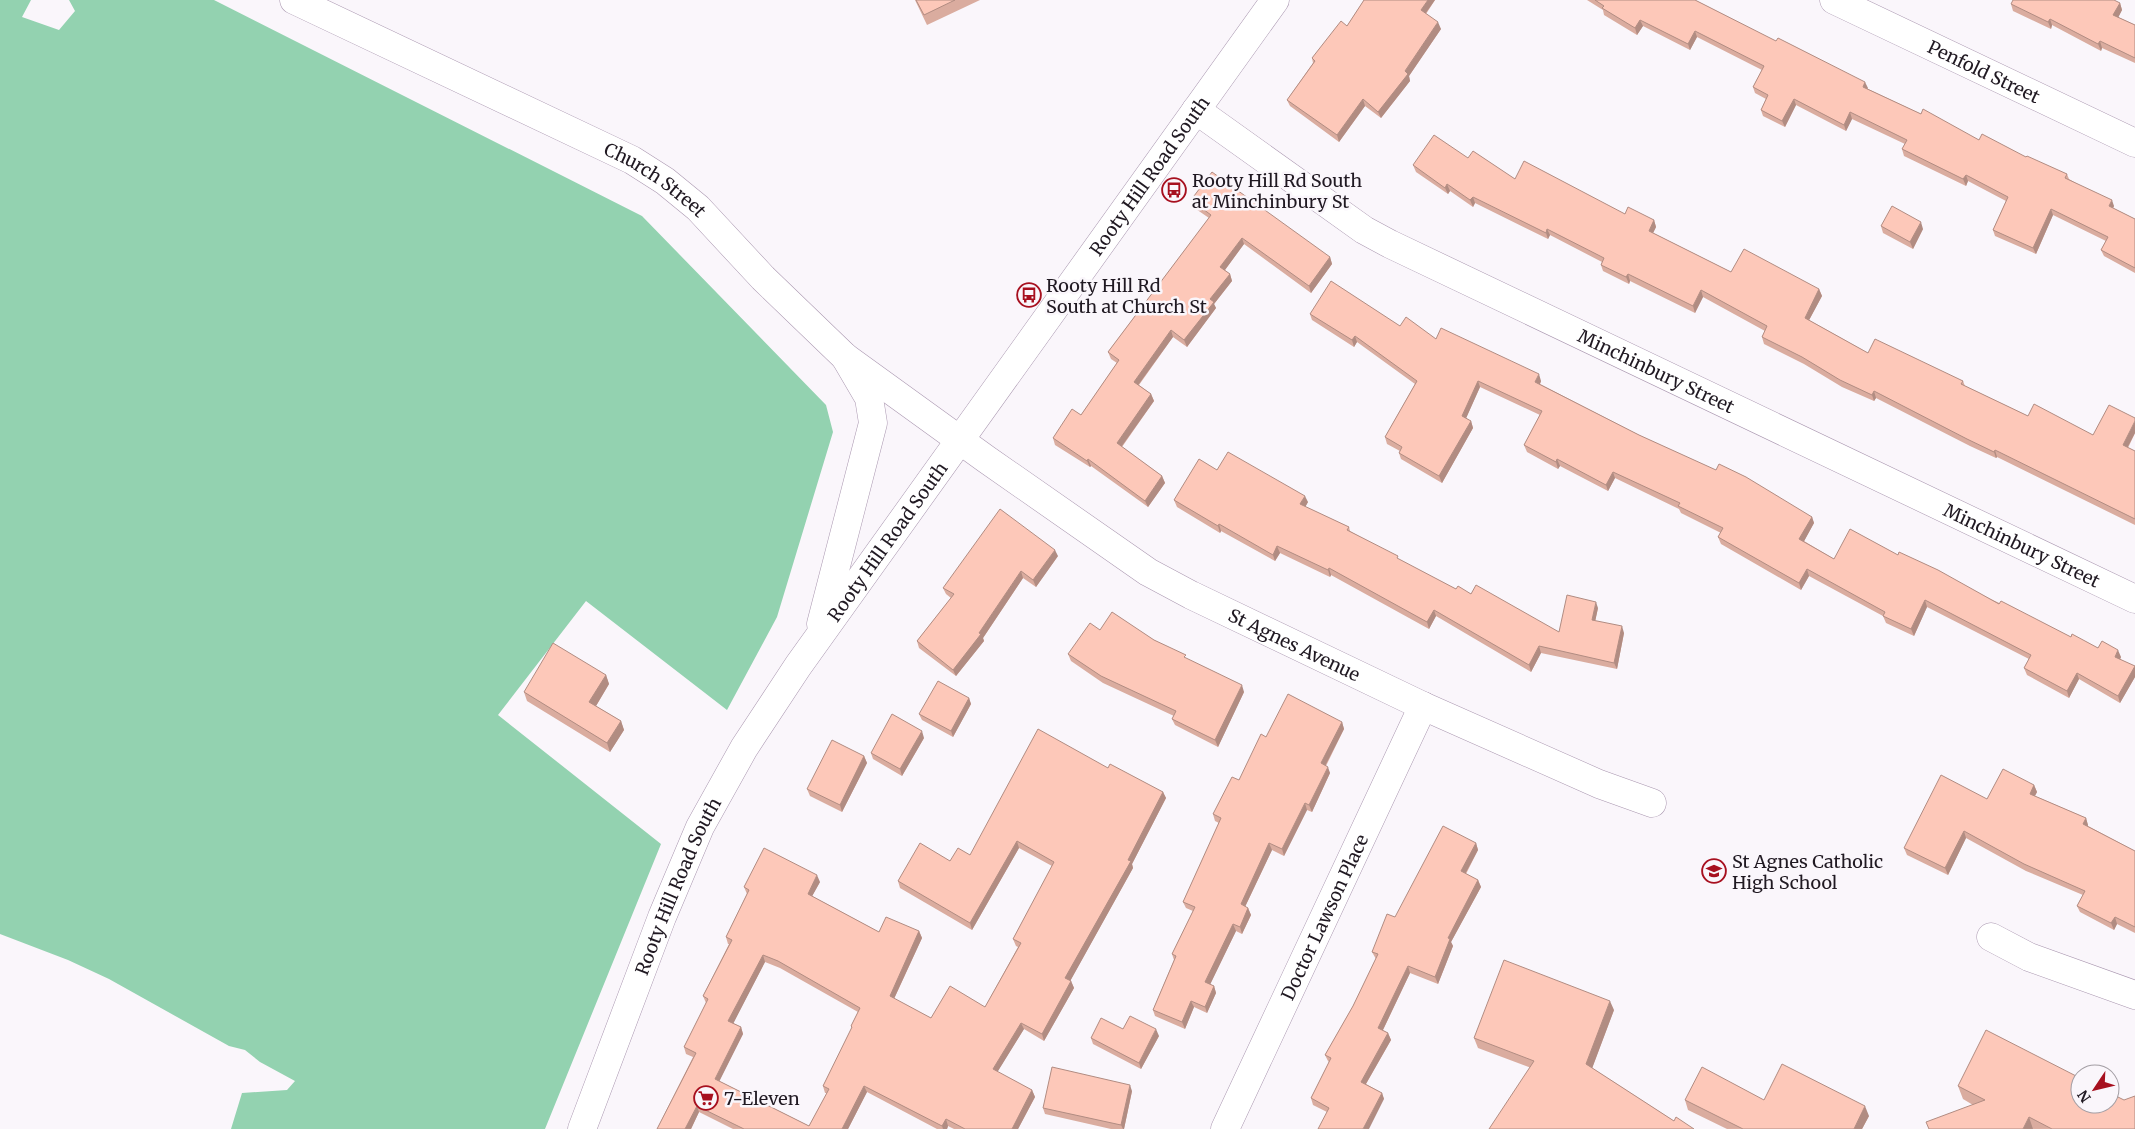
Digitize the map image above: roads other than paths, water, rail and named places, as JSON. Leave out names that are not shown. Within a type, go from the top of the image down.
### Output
[{"type":"street","name":"Church Street","points":[[294,0],[632,160],[665,181],[698,208],[762,278],[845,357],[962,440]]},
{"type":"street","name":"Rooty Hill Road South","points":[[582,1129],[655,935],[700,827],[744,748],[817,640],[962,440],[1275,0]]},
{"type":"street","name":"Penfold Street","points":[[1834,0],[2135,143]]},
{"type":"street","name":"Minchinbury Street","points":[[1196,110],[1364,230],[1390,244],[2135,599]]},
{"type":"street","points":[[817,640],[873,423],[870,398],[845,357]]},
{"type":"street","name":"St Agnes Avenue","points":[[962,440],[1148,572],[1191,595],[1423,706],[1599,784],[1652,803]]},
{"type":"street","name":"Doctor Lawson Place","points":[[1225,1129],[1423,706]]},
{"type":"street","points":[[1991,937],[2029,958],[2135,995]]},
{"type":"place","name":"Rooty Hill Rd South at Minchinbury St","points":[[1174,190]]},
{"type":"place","name":"Rooty Hill Rd South at Church St","points":[[1029,295]]},
{"type":"place","name":"St Agnes Catholic High School","points":[[1714,871]]},
{"type":"place","name":"7-Eleven","points":[[706,1098]]}]
